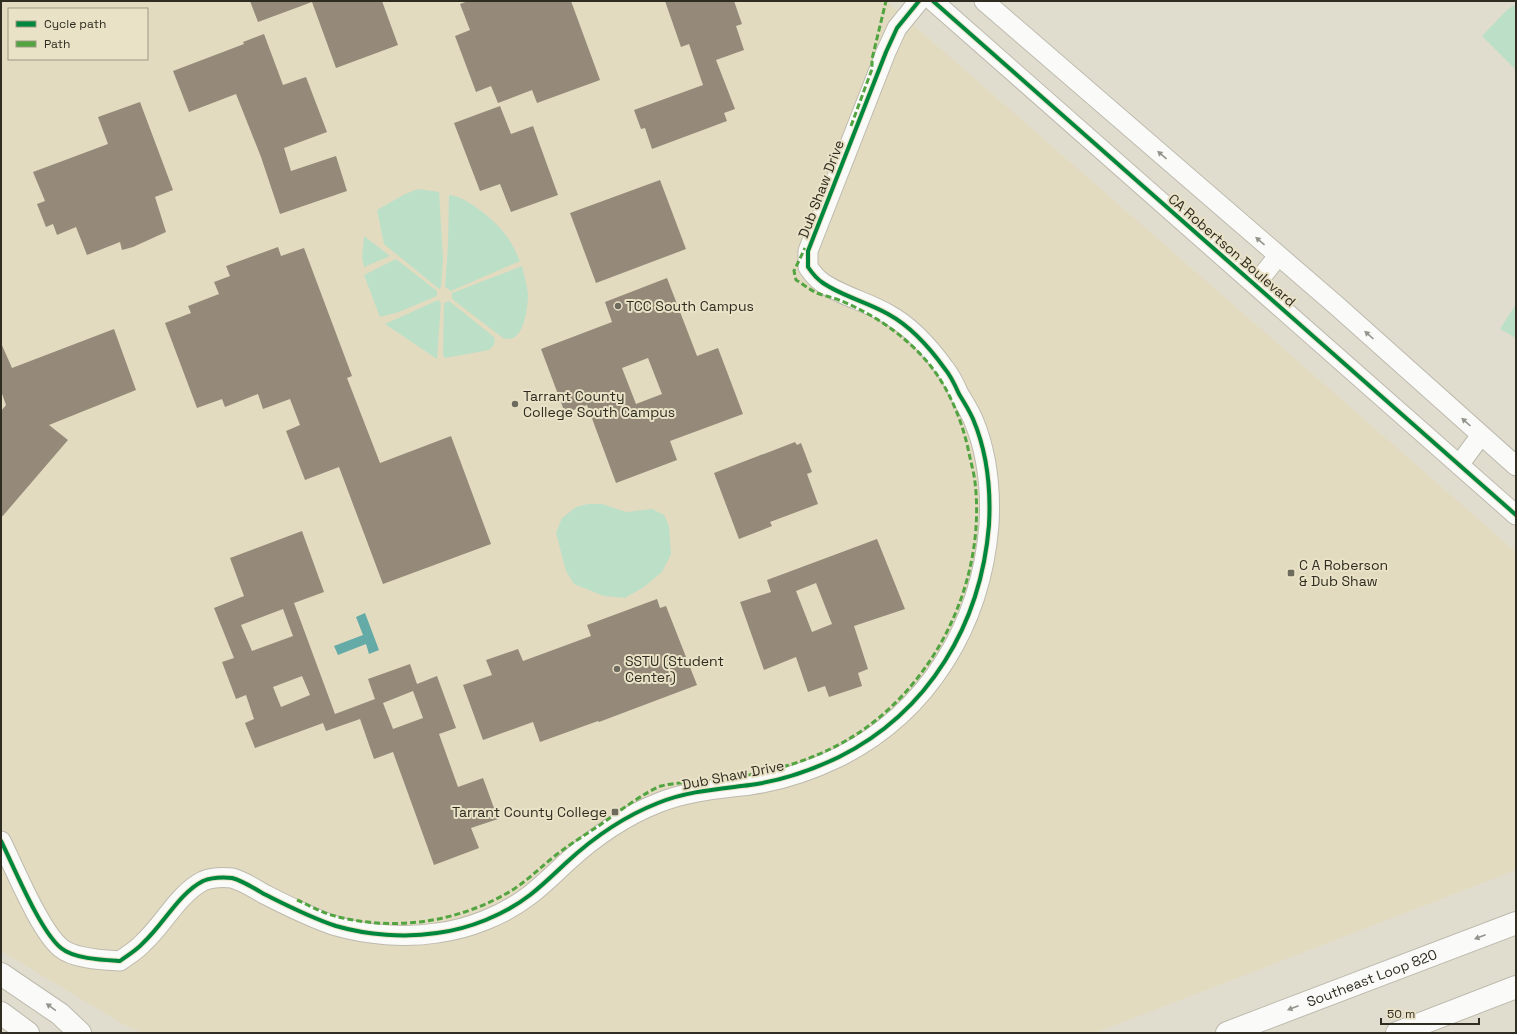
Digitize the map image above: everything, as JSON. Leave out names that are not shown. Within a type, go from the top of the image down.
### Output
[{"type":"main road","name":"Southeast Loop 820","points":[[1227,1033],[1516,923]]},
{"type":"main road","points":[[1,974],[60,1014],[80,1033]]},
{"type":"main road","points":[[1397,1033],[1516,987]]},
{"type":"main road","points":[[1,1013],[28,1033]]},
{"type":"street","name":"Dub Shaw Drive","points":[[1,841],[43,924],[61,949],[88,959],[120,961],[143,944],[187,894],[202,882],[217,877],[236,879],[292,908],[339,927],[361,932],[388,934],[435,934],[484,920],[518,902],[533,892],[570,859],[621,822],[660,802],[709,789],[753,785],[799,773],[839,757],[872,737],[904,711],[937,674],[959,638],[973,607],[986,556],[990,512],[988,480],[982,448],[973,418],[946,370],[915,334],[890,315],[821,282],[808,268],[808,251],[888,46],[897,28],[919,1]]},
{"type":"street","name":"CA Robertson Boulevard","points":[[933,1],[1516,515]]},
{"type":"street","name":"CA Robertson Boulevard","points":[[984,1],[1337,306],[1516,466]]},
{"type":"street","points":[[1255,285],[1278,256]]},
{"type":"street","points":[[1459,465],[1481,435]]},
{"type":"shaded area","name":"TCC South Campus","points":[[1,1],[886,1],[1516,552],[1516,870],[1095,1033],[143,1033],[128,1027],[1,951]]},
{"type":"green space","points":[[1516,4],[1516,70],[1482,36],[1507,10]]},
{"type":"green space","points":[[418,189],[439,192],[443,259],[441,287],[439,289],[384,244],[377,210],[405,194]]},
{"type":"green space","points":[[449,195],[473,205],[490,218],[508,238],[520,261],[451,291],[445,287]]},
{"type":"green space","points":[[364,236],[390,256],[364,267],[362,257]]},
{"type":"green space","points":[[396,259],[437,291],[437,296],[399,312],[380,317],[364,275]]},
{"type":"green space","points":[[522,266],[528,291],[526,316],[520,331],[516,336],[510,339],[503,338],[452,299],[452,293]]},
{"type":"green space","points":[[438,300],[441,303],[437,359],[385,324]]},
{"type":"green space","points":[[449,301],[494,337],[495,343],[491,349],[445,358],[443,355],[444,303]]},
{"type":"green space","points":[[1516,304],[1516,338],[1500,329]]},
{"type":"green space","points":[[588,504],[602,504],[626,512],[652,509],[664,515],[669,526],[671,554],[662,572],[644,587],[625,598],[604,596],[574,584],[566,571],[556,533],[562,518],[576,507]]},
{"type":"water","points":[[365,613],[379,650],[369,654],[366,644],[338,655],[334,646],[363,635],[356,617]]},
{"type":"building","points":[[250,1],[382,1],[398,45],[336,68],[312,2],[258,22]]},
{"type":"building","points":[[468,1],[571,1],[600,80],[537,103],[532,90],[498,103],[491,86],[476,92],[455,36],[470,30],[460,4]]},
{"type":"building","points":[[665,1],[734,1],[742,24],[736,26],[744,50],[716,60],[735,109],[724,113],[727,121],[652,149],[645,128],[641,129],[634,110],[703,85],[689,44],[681,47]]},
{"type":"building","points":[[264,34],[283,85],[306,77],[327,132],[284,148],[291,171],[336,156],[347,191],[280,214],[261,157],[236,94],[189,112],[173,71],[244,44],[243,42]]},
{"type":"building","points":[[140,102],[173,190],[155,197],[166,232],[133,247],[122,250],[120,242],[87,255],[76,227],[57,235],[53,224],[46,227],[37,204],[45,201],[33,172],[108,144],[98,117]]},
{"type":"building","points":[[500,106],[511,134],[533,126],[558,195],[511,212],[500,184],[480,191],[454,123]]},
{"type":"building","points":[[660,180],[686,249],[596,283],[570,213]]},
{"type":"building","points":[[278,247],[281,256],[304,248],[352,376],[347,378],[380,463],[451,436],[491,544],[383,584],[339,467],[305,480],[286,431],[300,425],[290,399],[263,409],[258,394],[225,407],[222,399],[197,408],[165,323],[191,313],[188,306],[219,294],[214,282],[230,276],[226,266]]},
{"type":"building","points":[[667,278],[697,356],[718,348],[743,414],[670,441],[677,460],[616,483],[587,405],[565,413],[541,349],[612,322],[605,302]],"holes":[[[648,358],[662,394],[636,404],[622,368]]]},
{"type":"building","points":[[114,329],[136,390],[49,425],[68,440],[1,518],[1,411],[6,405],[1,391],[1,343],[12,368]]},
{"type":"building","points":[[795,442],[797,445],[801,443],[812,472],[807,474],[818,504],[770,522],[772,526],[739,539],[714,473]]},
{"type":"building","points":[[302,531],[324,592],[294,603],[335,714],[375,699],[368,679],[410,664],[417,684],[437,676],[456,728],[439,734],[458,787],[483,778],[498,819],[471,828],[479,848],[434,865],[393,752],[374,759],[360,719],[326,731],[323,723],[255,748],[245,723],[254,719],[246,695],[236,699],[222,662],[234,658],[214,608],[244,596],[230,558]],"holes":[[[283,609],[293,636],[252,651],[241,625]],[[302,676],[310,695],[281,707],[273,687]],[[413,691],[423,718],[393,729],[383,703]]]},
{"type":"building","points":[[877,539],[905,609],[854,626],[868,669],[858,673],[862,686],[829,697],[825,686],[808,692],[796,657],[764,670],[740,602],[771,592],[767,580]],"holes":[[[816,583],[832,624],[812,632],[796,591]]]},
{"type":"building","name":"SSTU (Student Center)","points":[[657,599],[660,608],[666,606],[697,685],[599,722],[598,721],[540,742],[533,722],[483,740],[463,685],[492,675],[486,660],[518,649],[523,661],[591,636],[587,625]]},
{"type":"marked path","points":[[851,126],[872,69],[872,59],[886,1]]},
{"type":"marked path","points":[[297,900],[330,915],[358,921],[381,923],[427,921],[472,909],[494,900],[514,889],[567,847],[630,804],[661,786],[725,779],[759,773],[809,758],[840,744],[872,723],[901,697],[926,667],[946,633],[962,597],[972,560],[976,521],[975,482],[966,440],[958,415],[939,378],[932,367],[905,339],[874,317],[851,305],[814,292],[796,280],[794,271],[805,248]]},
{"type":"cycle path","points":[[1,841],[36,914],[53,940],[67,952],[81,957],[120,961],[138,948],[151,935],[179,901],[194,887],[203,881],[225,877],[240,881],[309,916],[336,926],[360,932],[386,935],[425,935],[449,931],[474,924],[509,909],[535,891],[577,853],[599,836],[610,828],[646,808],[680,796],[703,791],[761,783],[807,771],[839,757],[871,738],[899,716],[924,690],[945,661],[962,630],[975,597],[984,562],[989,525],[989,485],[985,458],[978,432],[971,416],[949,375],[933,353],[912,331],[896,319],[880,310],[830,288],[821,281],[808,267],[808,251],[886,52],[897,28],[919,1]]},
{"type":"cycle path","points":[[933,1],[1516,515]]},
{"type":"place","name":"TCC South Campus","points":[[618,306]]},
{"type":"place","name":"Tarrant County College South Campus","points":[[515,404]]},
{"type":"place","name":"C A Roberson & Dub Shaw","points":[[1291,573]]},
{"type":"place","name":"SSTU (Student Center)","points":[[617,669]]},
{"type":"place","name":"Tarrant County College","points":[[615,812]]}]
